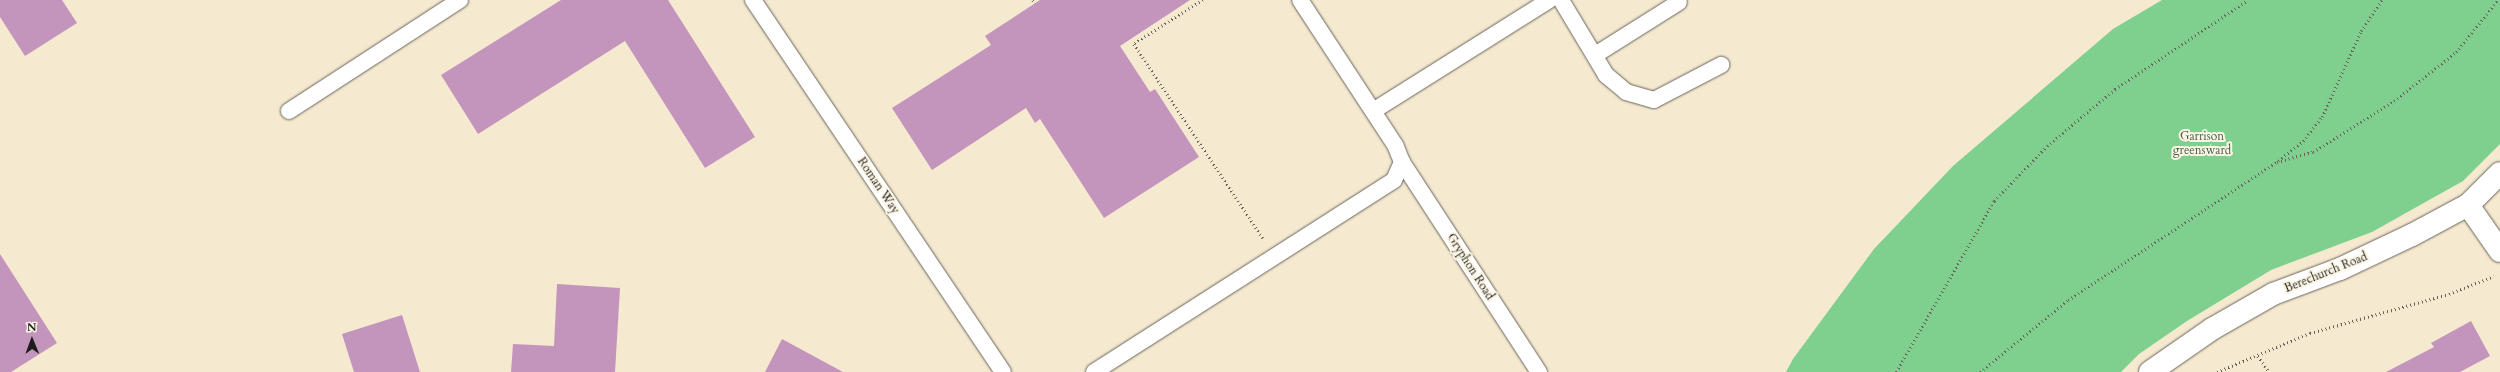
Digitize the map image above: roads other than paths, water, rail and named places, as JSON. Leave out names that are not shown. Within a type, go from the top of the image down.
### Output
[{"type":"street","name":"Berechurch Road","points":[[2150,372],[2212,329],[2274,294],[2340,269],[2412,235],[2468,205],[2500,173]]},
{"type":"street","points":[[2468,205],[2500,251]]},
{"type":"lane","points":[[289,111],[460,0]]},
{"type":"lane","name":"Roman Way","points":[[753,0],[1003,372]]},
{"type":"lane","points":[[1300,0],[1373,112],[1549,0]]},
{"type":"lane","points":[[1561,0],[1606,75],[1626,92],[1654,100],[1721,65]]},
{"type":"lane","points":[[1594,55],[1680,2]]},
{"type":"lane","name":"Gryphon Road","points":[[1373,112],[1395,145],[1402,162],[1539,372]]},
{"type":"lane","points":[[1094,372],[1276,257],[1394,180],[1402,162]]},
{"type":"park label","name":"Garrison greensward","points":[[2202,144]]}]
